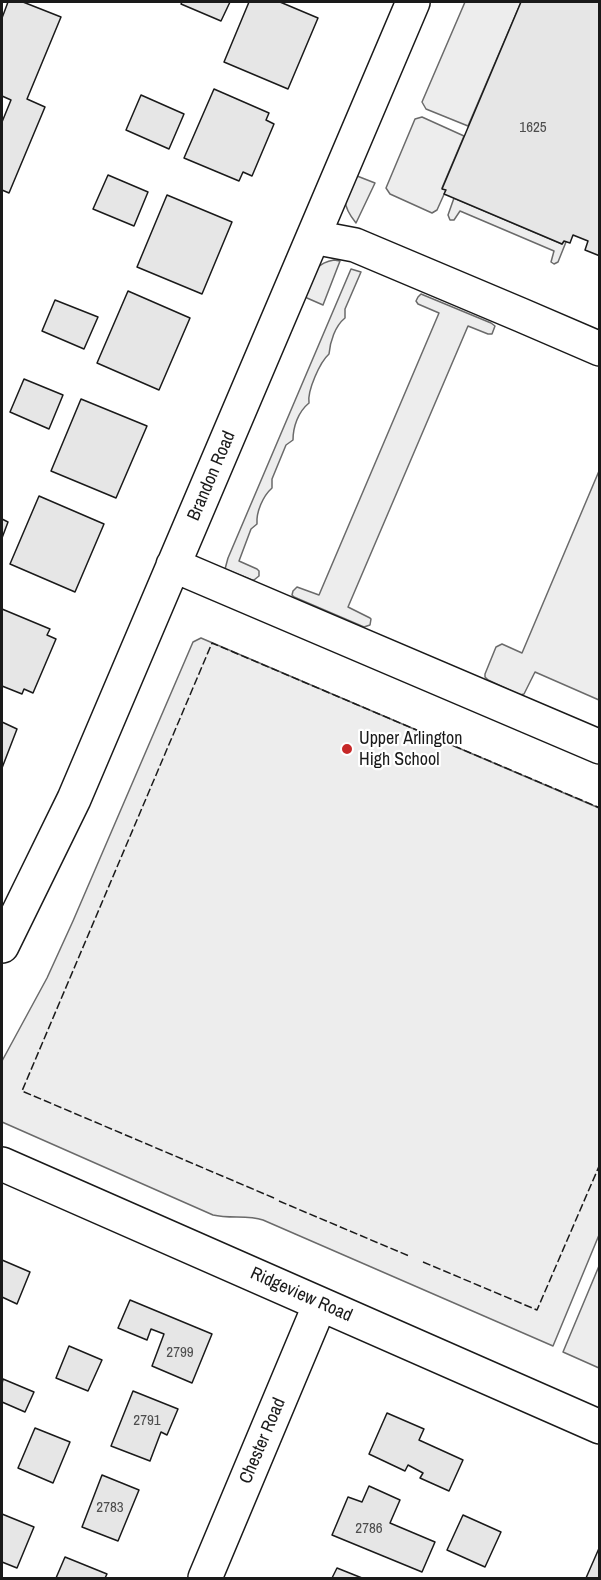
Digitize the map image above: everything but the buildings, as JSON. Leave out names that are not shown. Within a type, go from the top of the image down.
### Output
[{"type":"street","name":"Brandon Road","points":[[2,946],[74,799],[413,2]]},
{"type":"street","points":[[313,237],[355,245],[600,350]]},
{"type":"street","points":[[173,565],[600,747]]},
{"type":"street","name":"Ridgeview Road","points":[[2,1164],[600,1427]]},
{"type":"street","name":"Chester Road","points":[[205,1578],[320,1304]]},
{"type":"shaded area","points":[[465,2],[521,2],[468,126],[426,109],[422,102]]},
{"type":"shaded area","points":[[422,117],[464,136],[442,188],[446,190],[437,210],[432,213],[390,194],[386,188],[415,119]]},
{"type":"shaded area","points":[[352,174],[375,183],[356,223],[348,210],[345,199]]},
{"type":"shaded area","points":[[454,198],[562,244],[566,242],[558,262],[554,264],[551,262],[554,251],[460,211],[454,220],[450,220],[448,215]]},
{"type":"shaded area","points":[[334,260],[340,261],[323,305],[301,294],[317,268]]},
{"type":"shaded area","points":[[351,269],[361,272],[345,309],[345,318],[336,330],[329,354],[315,377],[309,403],[297,420],[293,440],[286,445],[272,479],[272,488],[261,504],[257,524],[251,529],[239,561],[259,571],[259,576],[252,580],[225,569],[228,558]]},
{"type":"shaded area","points":[[421,294],[495,326],[492,334],[488,334],[468,326],[348,607],[371,619],[370,625],[364,627],[292,595],[297,587],[319,595],[439,313],[418,304],[416,301]]},
{"type":"shaded area","points":[[599,471],[599,700],[535,672],[524,694],[520,695],[488,680],[485,674],[496,647],[502,644],[522,653]]},
{"type":"shaded area","points":[[201,638],[599,808],[599,1235],[553,1346],[263,1220],[213,1215],[2,1122],[2,1061],[47,978],[73,921],[193,642]]},
{"type":"shaded area","points":[[599,1266],[600,1368],[563,1352]]},
{"type":"fence","points":[[274,1198],[22,1091],[212,643],[600,808]]},
{"type":"fence","points":[[423,1262],[537,1310],[600,1164]]},
{"type":"fence","points":[[279,1201],[409,1256]]},
{"type":"place","name":"Upper Arlington High School","points":[[347,749]]}]
